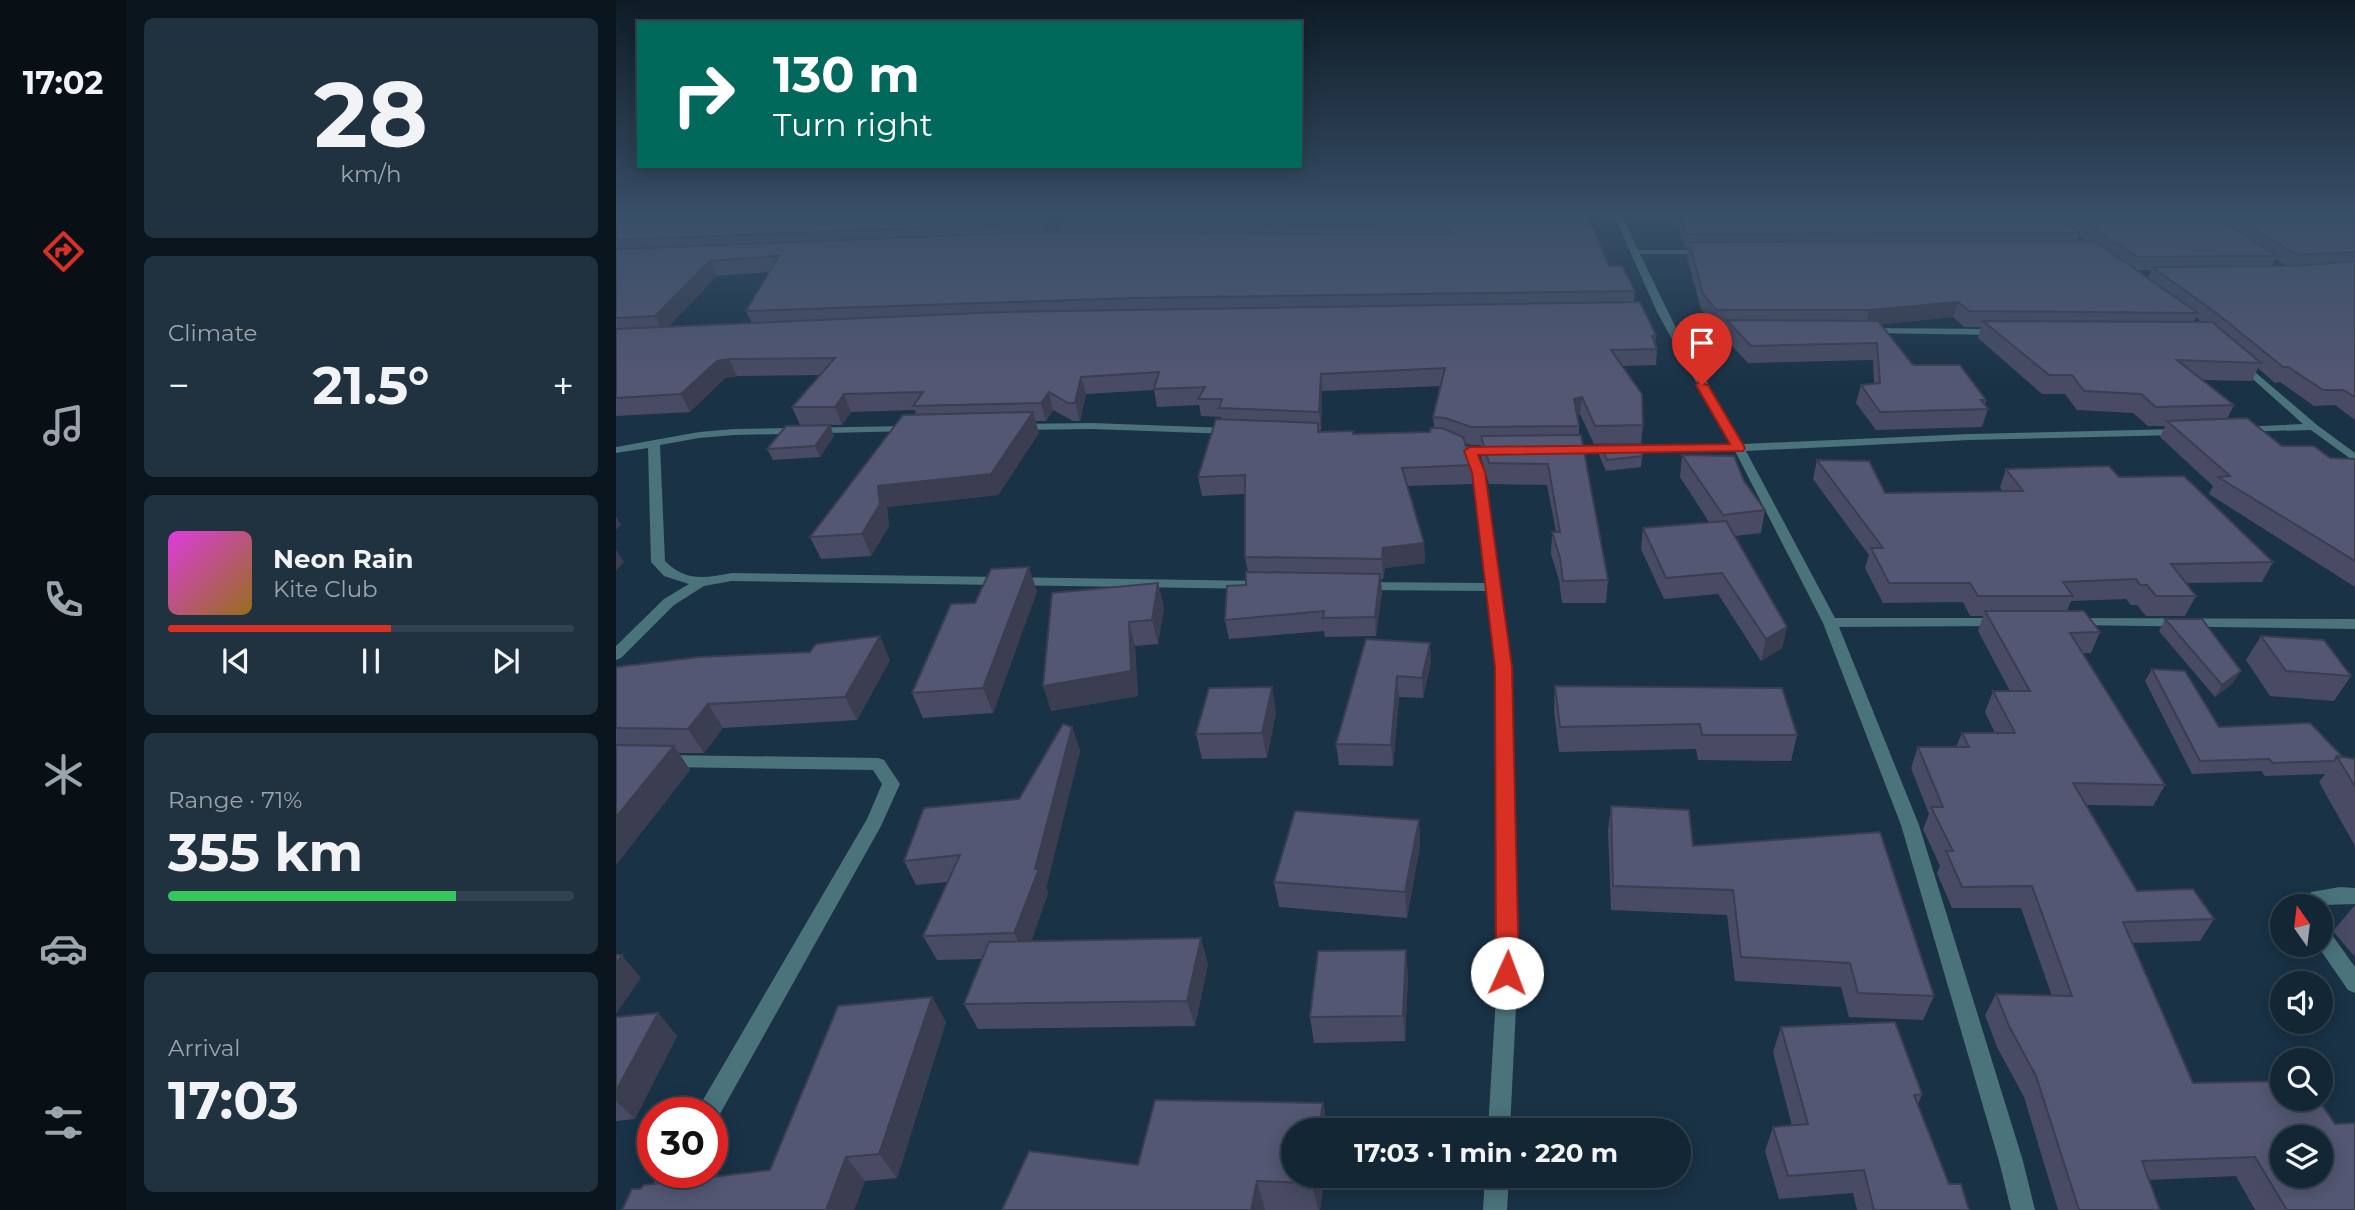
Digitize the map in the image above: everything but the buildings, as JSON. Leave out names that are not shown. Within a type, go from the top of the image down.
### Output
[{"type":"street","points":[[1639,269],[1655,312],[1672,331],[1739,448],[1830,623],[1910,825],[2011,1161],[2023,1210]]},
{"type":"street","points":[[1672,331],[1754,331]]},
{"type":"street","points":[[1863,331],[2007,332]]},
{"type":"street","points":[[2229,353],[2313,427],[2355,459]]},
{"type":"street","points":[[1011,428],[1092,426],[1243,432]]},
{"type":"street","points":[[2233,430],[2313,427]]},
{"type":"street","points":[[616,450],[699,435],[734,432],[917,429]]},
{"type":"street","points":[[1551,450],[1739,448],[1969,437],[2193,432]]},
{"type":"street","points":[[1432,440],[1445,441],[1470,451],[1510,450]]},
{"type":"street","points":[[654,444],[658,562],[669,573],[700,583]]},
{"type":"street","points":[[1470,451],[1479,472],[1504,667],[1509,946],[1500,1118]]},
{"type":"street","points":[[616,655],[622,641],[669,602],[700,583],[732,577],[1270,585]]},
{"type":"street","points":[[1354,586],[1493,587]]},
{"type":"street","points":[[1830,623],[2017,622]]},
{"type":"street","points":[[2056,622],[2355,624]]},
{"type":"street","points":[[643,760],[878,764],[891,784],[875,821],[717,1097]]},
{"type":"street","points":[[2333,895],[2355,896]]},
{"type":"street","points":[[2333,953],[2355,984]]},
{"type":"street","points":[[652,1210],[665,1188]]},
{"type":"street","points":[[1495,1210],[1496,1188]]},
{"type":"route","points":[[1507,973],[1509,946],[1504,667],[1479,472],[1470,451],[1739,448],[1702,385]]}]
